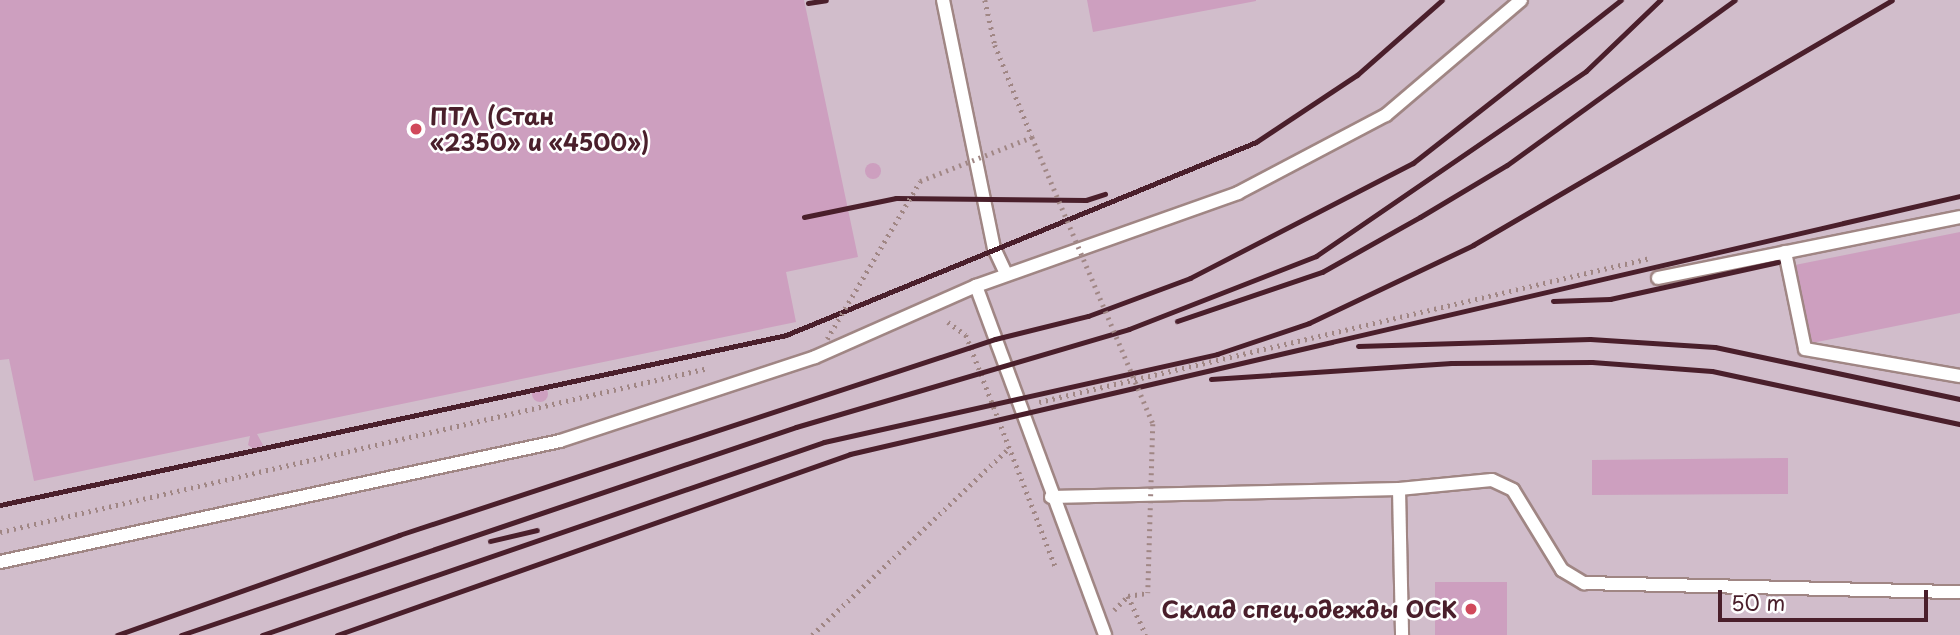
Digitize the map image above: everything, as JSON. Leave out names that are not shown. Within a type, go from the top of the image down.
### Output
[{"type":"lane","points":[[943,0],[994,248],[1006,274]]},
{"type":"lane","points":[[0,562],[560,442],[815,357],[1006,274],[1238,193],[1386,115],[1521,0]]},
{"type":"lane","points":[[1658,278],[1960,216]]},
{"type":"lane","points":[[1785,252],[1805,349],[1960,376]]},
{"type":"lane","points":[[976,286],[1017,408],[1105,635]]},
{"type":"lane","points":[[1051,497],[1399,489],[1492,480],[1513,490],[1562,570],[1584,583],[1960,592]]},
{"type":"lane","points":[[1399,489],[1402,635]]},
{"type":"path","points":[[985,0],[995,45],[1153,424],[1148,593],[1128,596]]},
{"type":"path","points":[[838,333],[827,339],[920,181],[1032,137]]},
{"type":"path","points":[[994,414],[1653,258],[1658,278]]},
{"type":"path","points":[[942,322],[966,335],[1007,450],[1057,570]]},
{"type":"path","points":[[0,532],[712,368]]},
{"type":"path","points":[[812,635],[1007,450]]},
{"type":"shaded area","points":[[0,0],[1960,0],[1960,635],[0,635]]},
{"type":"building","name":"ПТЛ (Стан «2350» и «4500»)","points":[[0,0],[804,0],[858,257],[786,272],[796,322],[257,434],[263,445],[255,450],[248,445],[250,436],[34,481],[9,359],[0,360]]},
{"type":"building","points":[[1087,0],[1256,0],[1256,1],[1093,32]]},
{"type":"building","points":[[873,163],[879,165],[879,177],[873,179],[867,177],[865,171],[867,165]]},
{"type":"building","points":[[1960,232],[1960,313],[1812,343],[1795,265]]},
{"type":"building","points":[[540,386],[546,388],[546,400],[540,402],[534,400],[532,394],[534,388]]},
{"type":"building","points":[[1788,458],[1788,494],[1592,495],[1592,460]]},
{"type":"building","name":"Склад спец.одежды ОСК","points":[[1435,582],[1507,582],[1507,635],[1435,635]]},
{"type":"railway","points":[[808,3],[826,0]]},
{"type":"railway","points":[[0,505],[786,335],[1256,142],[1357,75],[1442,0]]},
{"type":"railway","points":[[117,635],[399,535],[995,339],[1088,316],[1190,278],[1413,163],[1621,0]]},
{"type":"railway","points":[[181,635],[796,427],[1129,329],[1316,256],[1586,71],[1660,0]]},
{"type":"railway","points":[[1177,321],[1322,272],[1420,217],[1507,165],[1735,0]]},
{"type":"railway","points":[[262,635],[824,442],[1217,354],[1309,323],[1473,245],[1892,0]]},
{"type":"railway","points":[[804,217],[896,198],[1086,200],[1105,194]]},
{"type":"railway","points":[[337,635],[850,454],[1960,196]]},
{"type":"railway","points":[[1553,301],[1610,299],[1778,262]]},
{"type":"railway","points":[[1358,346],[1590,339],[1715,347],[1960,399]]},
{"type":"railway","points":[[1211,379],[1451,363],[1592,362],[1712,371],[1960,424]]},
{"type":"railway","points":[[490,541],[537,530]]},
{"type":"place","name":"ПТЛ (Стан «2350» и «4500»)","points":[[416,129]]},
{"type":"place","name":"Склад спец.одежды ОСК","points":[[1471,609]]}]
